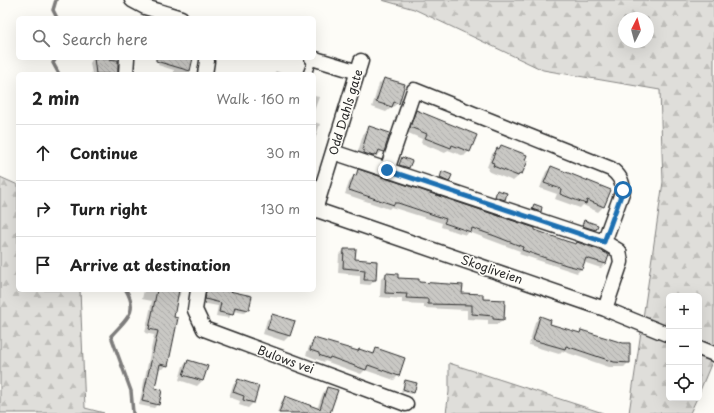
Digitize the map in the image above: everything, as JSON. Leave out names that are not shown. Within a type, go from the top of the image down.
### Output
[{"type":"street","points":[[132,0],[155,14],[168,16]]},
{"type":"street","name":"Odd Dahls gate","points":[[316,59],[359,67],[316,203]]},
{"type":"street","points":[[126,72],[127,60]]},
{"type":"street","points":[[387,170],[414,90],[611,169],[618,175],[622,182],[623,190],[604,242]]},
{"type":"street","points":[[333,152],[604,242],[619,251],[621,262],[605,309]]},
{"type":"street","name":"Skogliveien","points":[[316,210],[605,309],[666,334]]},
{"type":"street","name":"Bulows vei","points":[[198,292],[195,310],[204,329],[406,404]]},
{"type":"street","points":[[702,349],[714,354]]},
{"type":"lane","points":[[308,72],[311,60]]},
{"type":"green space","points":[[382,0],[714,0],[714,357],[702,386],[702,293],[666,293],[666,401],[696,401],[690,413],[629,413],[663,182],[660,90],[543,70],[414,9]]},
{"type":"green space","points":[[0,177],[16,184],[16,292],[80,292],[85,408],[104,413],[0,413]]},
{"type":"green space","points":[[449,363],[603,413],[446,413],[449,392]]},
{"type":"building","points":[[94,60],[118,60],[118,72],[96,72]]},
{"type":"building","points":[[156,60],[193,60],[190,71]]},
{"type":"building","points":[[384,78],[405,84],[399,104],[394,102],[392,107],[376,102]]},
{"type":"building","points":[[416,110],[477,135],[470,152],[452,145],[451,148],[425,138],[427,134],[410,127]]},
{"type":"building","points":[[369,126],[390,133],[384,152],[379,150],[377,155],[374,154],[373,156],[364,153],[362,150]]},
{"type":"building","points":[[501,145],[527,155],[525,160],[528,161],[522,174],[520,173],[518,176],[493,166],[494,163],[491,162],[497,148],[499,149]]},
{"type":"building","points":[[402,157],[412,161],[409,168],[399,165]]},
{"type":"building","points":[[551,166],[611,190],[604,207],[587,200],[586,204],[560,194],[561,189],[544,183]]},
{"type":"building","points":[[358,169],[535,228],[535,230],[566,241],[576,244],[577,242],[600,250],[609,255],[606,264],[586,258],[582,269],[566,265],[522,250],[523,247],[472,228],[471,232],[444,223],[446,219],[398,203],[394,203],[394,205],[349,190],[354,175],[356,176]]},
{"type":"building","points":[[442,171],[452,175],[449,182],[440,178]]},
{"type":"building","points":[[497,190],[507,193],[505,200],[495,197]]},
{"type":"building","points":[[534,204],[542,207],[541,212],[532,209]]},
{"type":"building","points":[[584,220],[598,225],[596,230],[582,226]]},
{"type":"building","points":[[344,249],[356,249],[355,259],[377,261],[376,280],[364,280],[365,270],[343,268]]},
{"type":"building","points":[[386,273],[398,274],[398,278],[419,279],[419,282],[463,285],[462,293],[483,294],[483,299],[505,300],[504,320],[493,319],[493,316],[472,314],[472,305],[428,304],[428,299],[406,298],[407,294],[385,293]]},
{"type":"building","points":[[157,292],[179,292],[174,317],[178,318],[168,366],[160,364],[155,388],[162,390],[159,405],[142,401],[158,331],[149,329]]},
{"type":"building","points":[[206,292],[234,292],[252,296],[249,310],[235,307],[233,315],[219,312],[221,303],[205,299]]},
{"type":"building","points":[[272,314],[295,321],[290,336],[267,329]]},
{"type":"building","points":[[540,316],[551,320],[550,324],[580,333],[581,330],[623,343],[630,343],[630,363],[614,362],[566,346],[565,349],[533,340]]},
{"type":"building","points":[[314,338],[358,351],[359,349],[374,354],[376,348],[405,358],[399,376],[368,365],[366,370],[330,357],[329,359],[310,350]]},
{"type":"building","points":[[188,360],[208,366],[203,381],[183,375]]},
{"type":"building","points":[[238,379],[259,386],[254,403],[243,400],[244,396],[233,392]]},
{"type":"building","points":[[405,380],[417,383],[414,393],[403,389]]},
{"type":"building","points":[[327,387],[338,390],[330,413],[279,413],[285,396],[320,409]]},
{"type":"waterway","points":[[56,0],[53,10],[56,16]]},
{"type":"waterway","points":[[55,60],[53,63],[58,72]]},
{"type":"waterway","points":[[127,292],[130,298],[131,310],[126,320],[111,336],[131,391],[133,413]]},
{"type":"route","points":[[387,170],[604,242],[623,190]]}]
